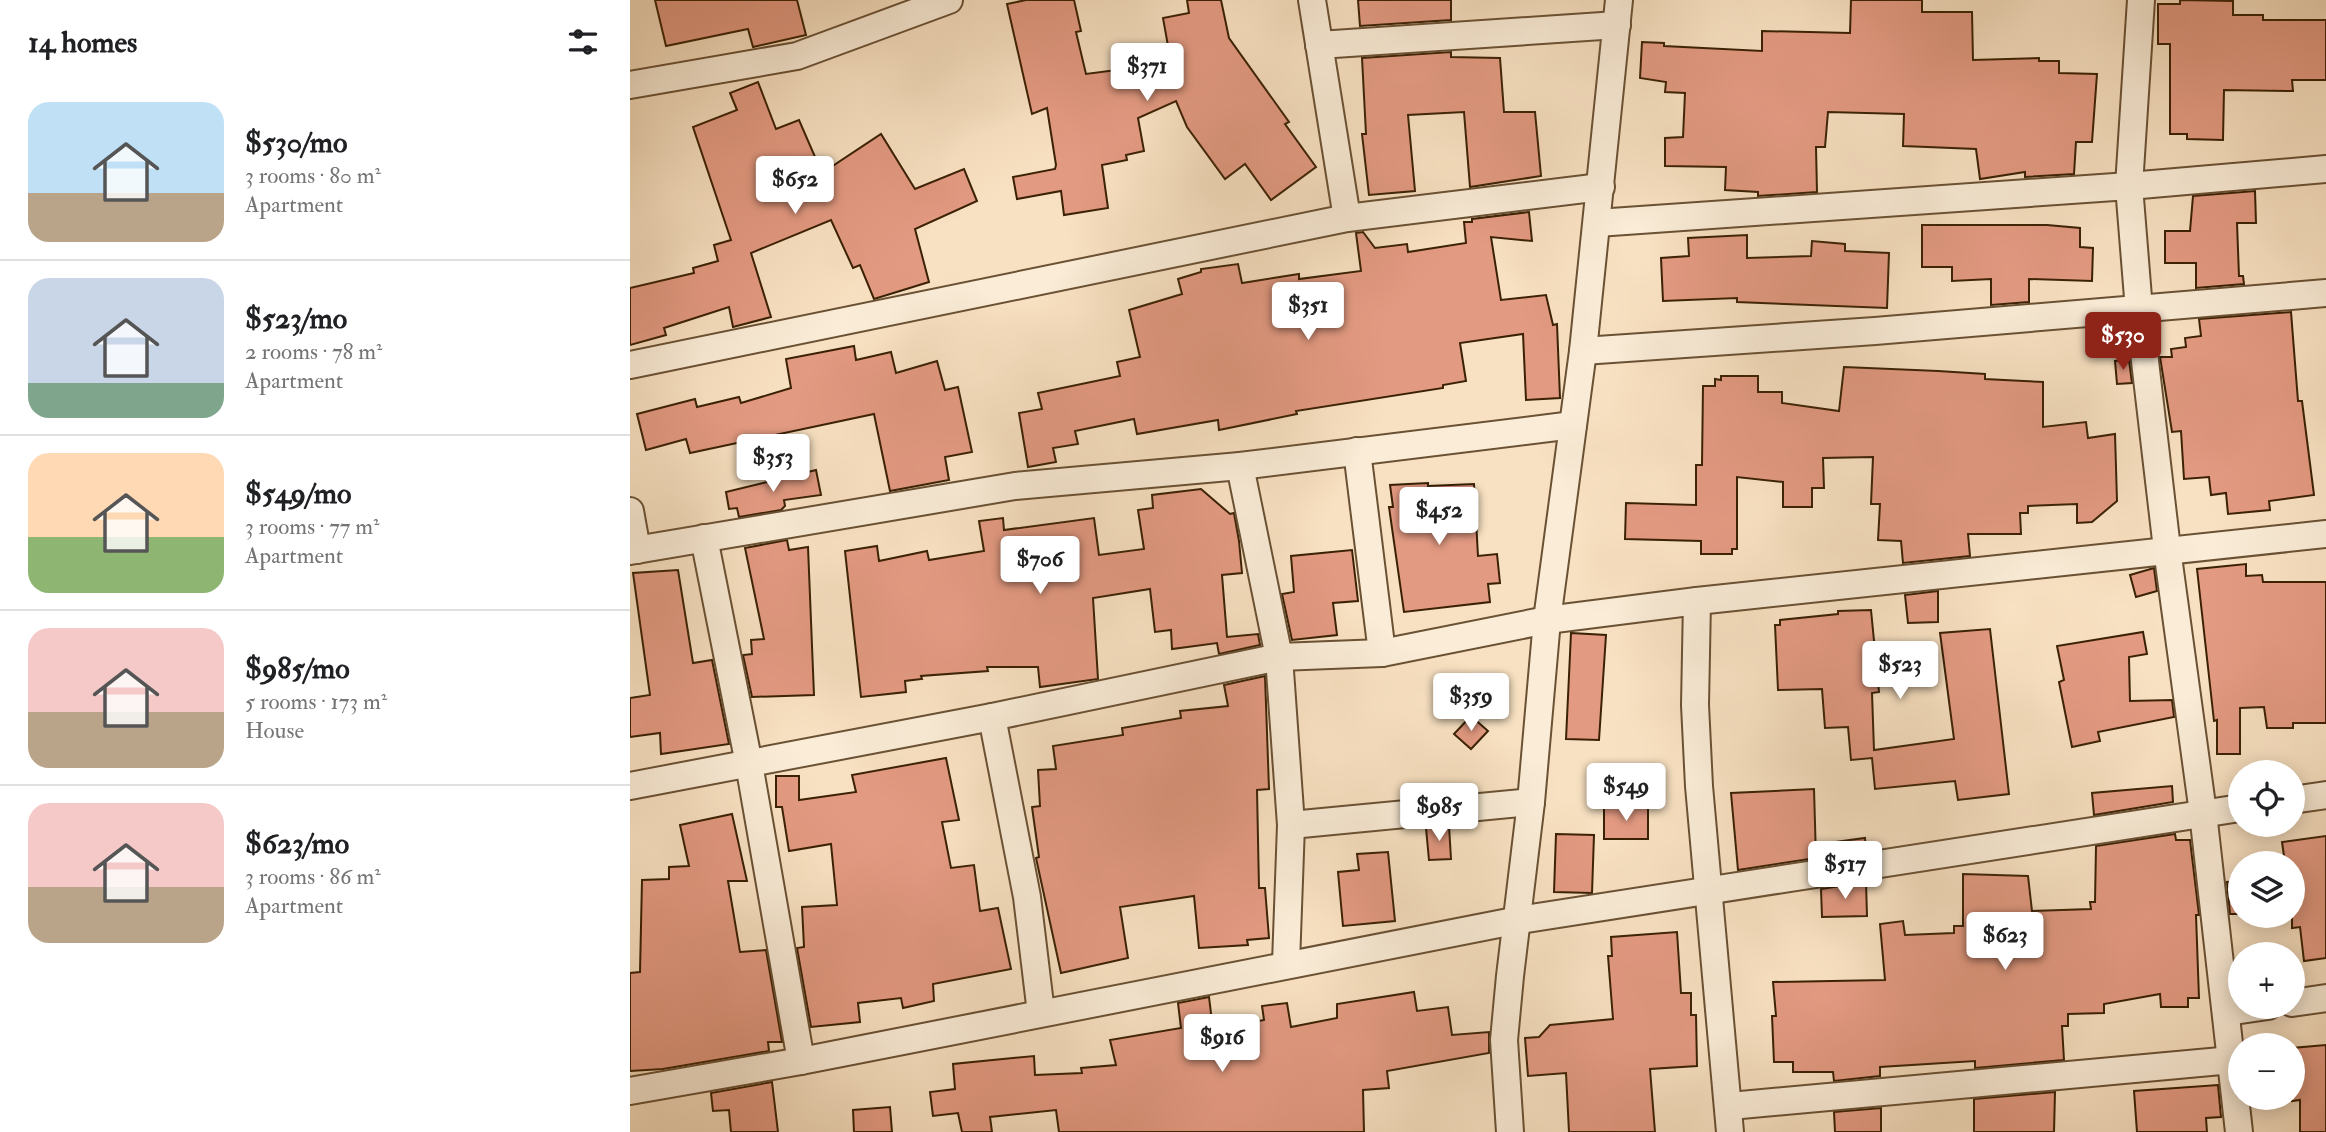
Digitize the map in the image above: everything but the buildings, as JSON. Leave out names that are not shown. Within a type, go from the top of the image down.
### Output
[{"type":"street","points":[[630,85],[797,56],[948,0]]},
{"type":"street","points":[[1312,0],[1347,218]]},
{"type":"street","points":[[2141,0],[2129,186],[2139,310],[2229,1033]]},
{"type":"street","points":[[1319,45],[1618,13],[1583,351],[1547,621],[1519,920],[1504,1040],[1510,1132]]},
{"type":"street","points":[[1597,223],[2129,186],[2326,169]]},
{"type":"street","points":[[630,365],[1347,218],[1601,187]]},
{"type":"street","points":[[1583,351],[2139,310],[2326,293]]},
{"type":"street","points":[[630,511],[633,550],[1015,486],[1240,466],[1573,425]]},
{"type":"street","points":[[1357,451],[1382,653]]},
{"type":"street","points":[[1240,466],[1279,656],[1291,825],[1286,963]]},
{"type":"street","points":[[630,786],[992,717],[1279,656],[1382,653],[1547,621],[1697,601],[2326,534]]},
{"type":"street","points":[[704,538],[749,764],[801,1061]]},
{"type":"street","points":[[1697,601],[1695,705],[1708,889],[1730,1119],[2228,1060]]},
{"type":"street","points":[[992,717],[1027,897],[1041,1013]]},
{"type":"street","points":[[2305,798],[2326,795]]},
{"type":"street","points":[[1291,825],[1531,802]]},
{"type":"street","points":[[630,1091],[801,1061],[1286,963],[1519,920],[2228,810]]},
{"type":"street","points":[[2305,1001],[2326,998]]},
{"type":"street","points":[[2237,1110],[2239,1132]]}]
